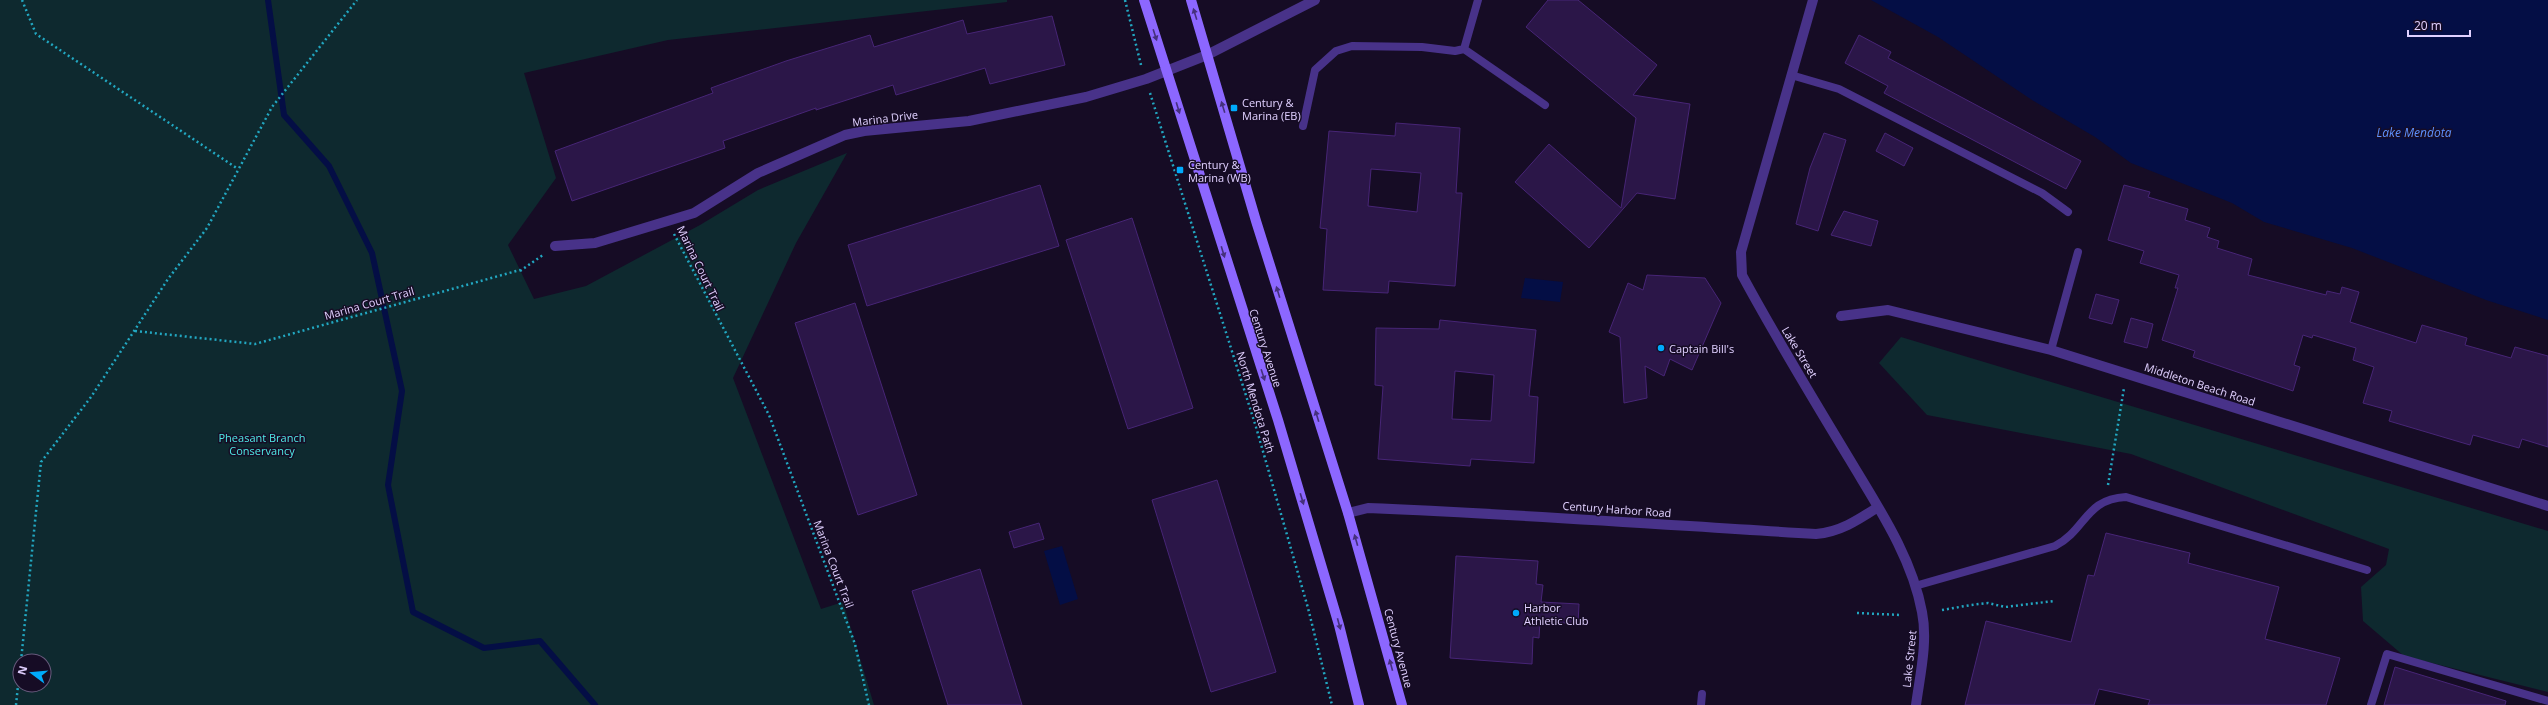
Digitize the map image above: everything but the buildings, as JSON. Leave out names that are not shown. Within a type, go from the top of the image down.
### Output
[{"type":"main road","name":"Century Avenue","points":[[1144,0],[1305,511],[1339,625],[1359,705]]},
{"type":"main road","name":"Century Avenue","points":[[1191,0],[1254,213],[1348,513],[1402,704]]},
{"type":"street","name":"Marina Drive","points":[[552,248],[595,243],[694,213],[758,173],[845,135],[864,131],[976,119],[1086,97],[1166,71],[1207,55],[1315,0]]},
{"type":"street","name":"Lake Street","points":[[1813,0],[1741,252],[1742,275],[1878,507],[1907,564],[1915,586],[1924,624],[1922,665],[1916,705]]},
{"type":"street","name":"Middleton Beach Road","points":[[1841,316],[1888,310],[2051,350],[2548,506]]},
{"type":"street","name":"Century Harbor Road","points":[[1348,513],[1368,508],[1544,515],[1620,522],[1816,534],[1829,533],[1854,523],[1878,507]]},
{"type":"lane","points":[[1464,49],[1478,0]]},
{"type":"lane","points":[[1303,126],[1315,70],[1336,51],[1352,46],[1422,47],[1455,51],[1464,49],[1545,105]]},
{"type":"lane","points":[[1791,75],[1839,89],[2042,193],[2068,212]]},
{"type":"lane","points":[[2051,350],[2078,252]]},
{"type":"lane","points":[[1915,586],[2055,546],[2064,542],[2093,509],[2102,501],[2113,498],[2135,499],[2367,570]]},
{"type":"lane","points":[[2371,705],[2387,654],[2548,701]]},
{"type":"lane","points":[[1701,705],[1702,694]]},
{"type":"path","points":[[22,0],[36,34],[238,169]]},
{"type":"path","points":[[21,653],[42,462],[91,397],[168,279],[208,228],[272,107],[356,0]]},
{"type":"path","points":[[1124,0],[1138,54]]},
{"type":"path","name":"North Mendota Path","points":[[1155,107],[1256,427],[1308,608],[1332,705]]},
{"type":"path","name":"Marina Court Trail","points":[[670,221],[678,242],[769,415],[855,644],[869,705]]},
{"type":"path","name":"Marina Court Trail","points":[[135,331],[255,344],[520,271],[552,248]]},
{"type":"path","points":[[2113,498],[2107,482],[2121,406]]},
{"type":"path","points":[[1942,610],[1971,604],[1988,603],[2005,607],[2054,601]]},
{"type":"path","points":[[1857,613],[1901,615]]},
{"type":"path","points":[[16,705],[17,693]]},
{"type":"green space","name":"Pheasant Branch Conservancy","points":[[0,0],[1007,0],[1007,2],[668,40],[524,73],[556,178],[508,245],[534,299],[586,286],[700,225],[758,190],[847,153],[796,243],[733,378],[821,609],[843,602],[874,705],[0,705]]},
{"type":"green space","points":[[1901,337],[2548,531],[2548,692],[2404,656],[2363,621],[2361,587],[2386,565],[2389,549],[2131,454],[1927,415],[1879,363]]},
{"type":"water","name":"Lake Mendota","points":[[1871,0],[2548,0],[2548,320],[2486,300],[2352,248],[2264,222],[2232,203],[2131,163],[2095,137],[2032,100],[1938,37]]},
{"type":"water","points":[[1525,278],[1563,282],[1560,302],[1521,298]]},
{"type":"water","points":[[1062,546],[1078,599],[1060,605],[1044,551]]},
{"type":"waterway","points":[[268,0],[284,115],[329,166],[372,253],[402,391],[388,485],[413,612],[484,648],[540,641],[595,705]]},
{"type":"place","name":"Century & Marina (EB)","points":[[1234,108]]},
{"type":"place","name":"Century & Marina (WB)","points":[[1180,170]]},
{"type":"place","name":"Captain Bill's","points":[[1661,348]]},
{"type":"place","name":"Harbor Athletic Club","points":[[1516,613]]}]
